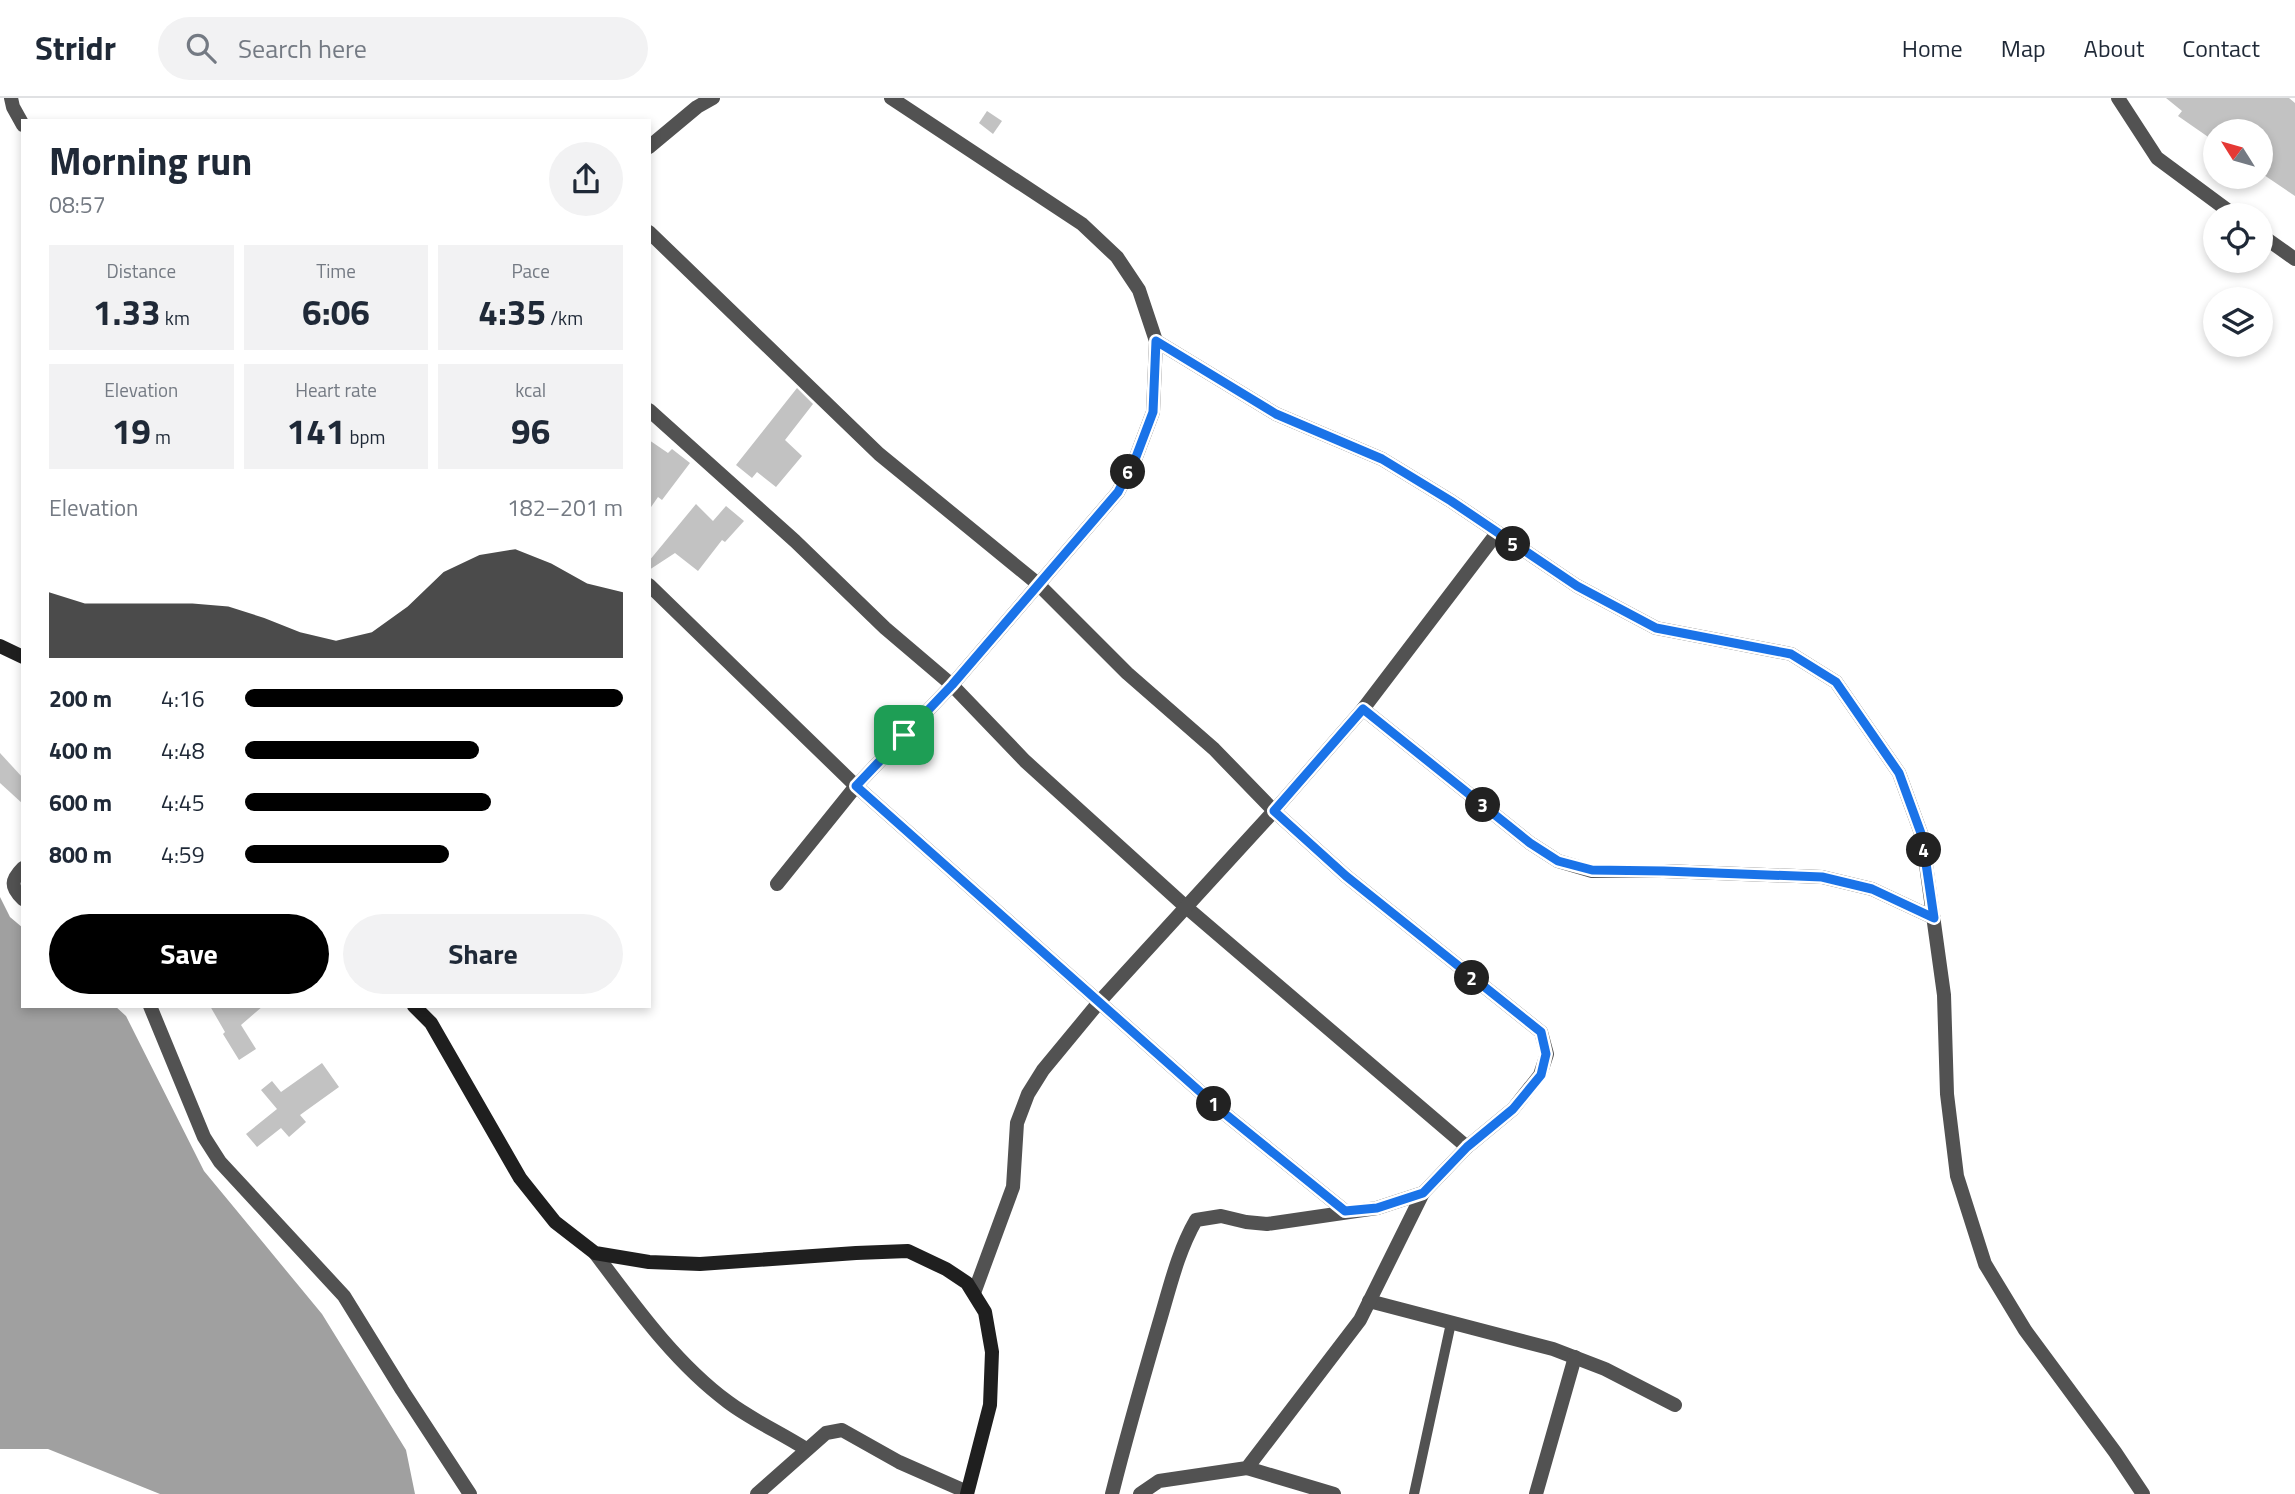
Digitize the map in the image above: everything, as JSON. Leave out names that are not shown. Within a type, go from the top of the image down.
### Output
[{"type":"street","points":[[11,98],[21,120]]},
{"type":"street","points":[[651,145],[697,107],[713,98]]},
{"type":"street","points":[[777,884],[856,786],[952,685],[1118,492],[1136,457],[1153,412],[1156,341],[1139,290],[1117,257],[1082,224],[891,98]]},
{"type":"street","points":[[2118,98],[2157,158],[2218,203]]},
{"type":"street","points":[[651,234],[879,454],[1038,584],[1127,673],[1214,749],[1274,811],[1346,876],[1541,1032],[1546,1054],[1541,1075],[1513,1109],[1467,1147],[1423,1193],[1360,1320],[1247,1468]]},
{"type":"street","points":[[2273,243],[2295,259]]},
{"type":"street","points":[[1156,341],[1276,414],[1382,459],[1451,501],[1577,586],[1656,628],[1791,654],[1836,682],[1899,773],[1922,836],[1944,995],[1947,1094],[1957,1176],[1985,1264],[2025,1330],[2143,1494]]},
{"type":"street","points":[[651,412],[795,541],[886,628],[952,685],[1025,761],[1186,907],[1467,1147]]},
{"type":"street","points":[[974,1293],[1013,1187],[1017,1122],[1028,1094],[1043,1070],[1100,1001],[1274,811],[1363,709],[1497,533]]},
{"type":"street","points":[[651,587],[856,786],[1224,1113],[1345,1211]]},
{"type":"street","points":[[0,646],[21,656]]},
{"type":"street","points":[[1363,709],[1530,843],[1558,861],[1592,870],[1822,877],[1872,889],[1934,918]]},
{"type":"street","points":[[21,870],[14,877],[12,884],[21,897]]},
{"type":"street","points":[[151,1008],[204,1137],[220,1162],[344,1296],[470,1494]]},
{"type":"street","points":[[416,1008],[431,1023],[520,1178],[555,1222],[595,1253],[635,1307],[677,1356],[728,1402],[807,1449]]},
{"type":"street","points":[[1112,1494],[1127,1432],[1172,1279],[1184,1241],[1196,1220],[1221,1216],[1266,1224],[1377,1208],[1423,1193]]},
{"type":"street","points":[[595,1253],[649,1262],[700,1264],[908,1251],[946,1269],[967,1283],[974,1293],[985,1312],[992,1352],[990,1405],[967,1493],[899,1462],[842,1430],[826,1433],[757,1494]]},
{"type":"street","points":[[1369,1301],[1553,1349],[1605,1369],[1675,1405]]},
{"type":"street","points":[[1536,1494],[1575,1357]]},
{"type":"street","points":[[1140,1494],[1159,1481],[1247,1468],[1334,1494]]},
{"type":"lane","points":[[1414,1494],[1451,1323]]},
{"type":"shaded area","points":[[0,897],[10,917],[21,926],[21,1008],[117,1008],[126,1016],[204,1171],[322,1314],[406,1450],[415,1494],[160,1494],[48,1449],[0,1449]]},
{"type":"building","points":[[2166,98],[2289,98],[2295,103],[2295,196],[2273,181],[2273,119],[2203,119],[2203,133],[2178,116],[2182,111]]},
{"type":"building","points":[[987,111],[1002,121],[993,134],[979,123]]},
{"type":"building","points":[[797,388],[813,404],[785,440],[802,456],[776,487],[757,472],[752,478],[736,465]]},
{"type":"building","points":[[651,441],[668,453],[672,449],[690,463],[662,500],[658,497],[651,507]]},
{"type":"building","points":[[696,504],[713,521],[726,506],[744,521],[725,542],[722,540],[698,571],[675,553],[651,569],[651,559]]},
{"type":"building","points":[[0,753],[21,776],[21,802],[0,783]]},
{"type":"building","points":[[211,1008],[261,1008],[241,1025],[256,1049],[239,1060],[223,1034],[225,1032]]},
{"type":"building","points":[[322,1063],[339,1087],[300,1115],[306,1122],[289,1137],[281,1128],[257,1147],[246,1134],[277,1109],[261,1090],[272,1081],[281,1092]]},
{"type":"route","points":[[1156,341],[1276,414],[1382,459],[1451,501],[1577,586],[1656,628],[1791,654],[1836,682],[1899,773],[1922,836],[1934,918],[1872,889],[1822,877],[1592,870],[1558,861],[1530,843],[1363,709],[1274,811],[1346,876],[1541,1032],[1546,1054],[1541,1075],[1513,1109],[1467,1147],[1423,1193],[1377,1208],[1345,1211],[1224,1113],[856,786],[904,735],[952,685],[1118,492],[1136,457],[1153,412],[1156,341]]}]
